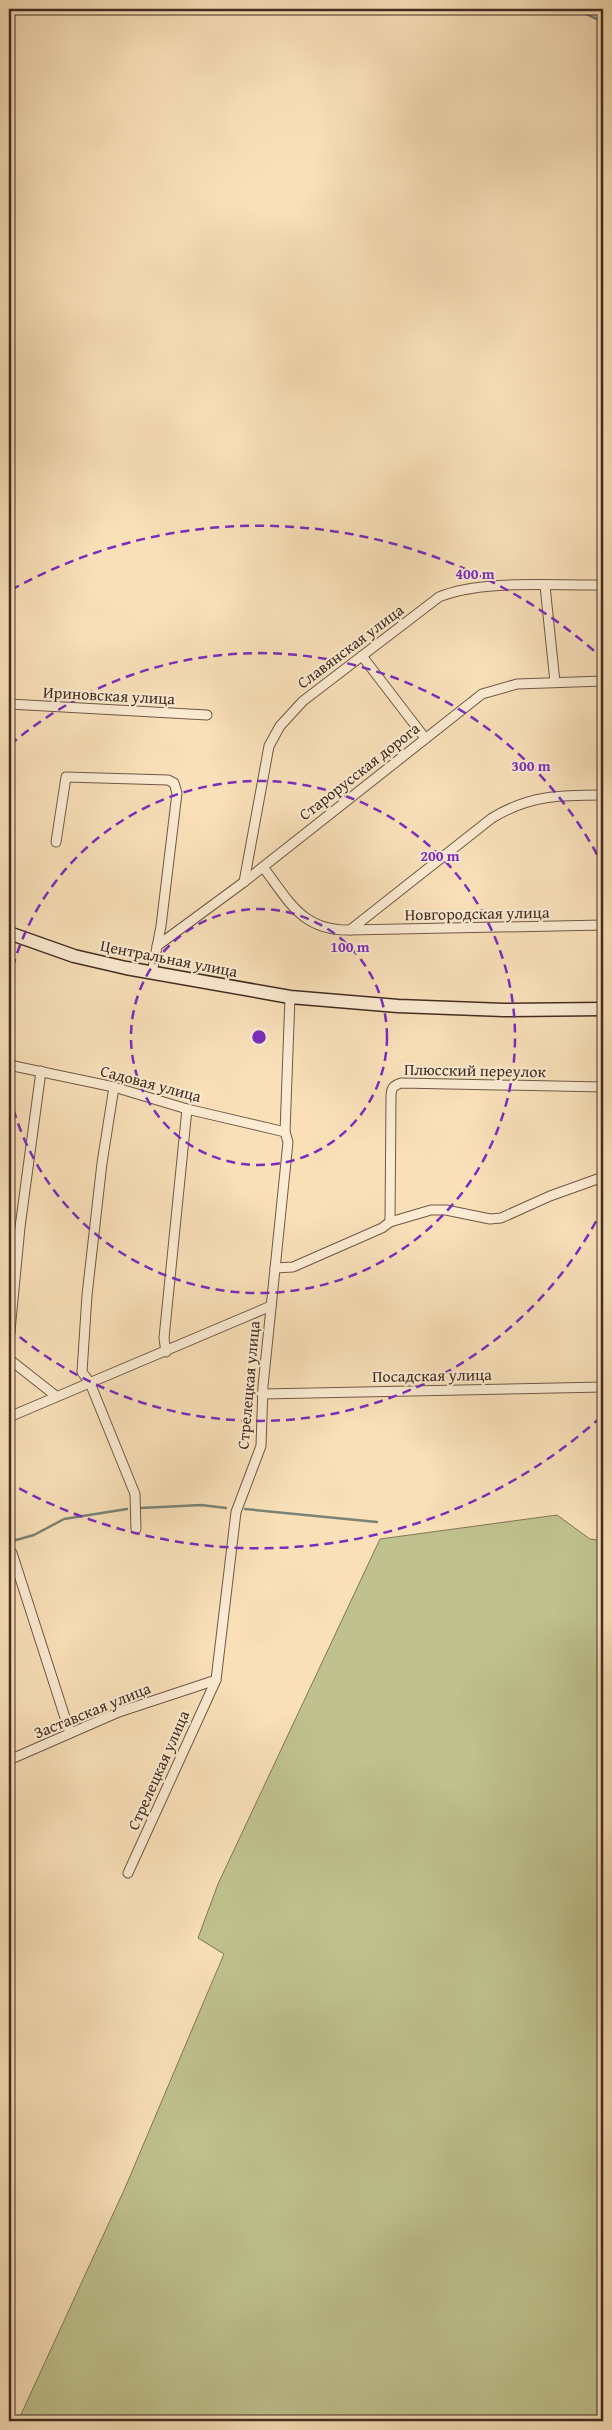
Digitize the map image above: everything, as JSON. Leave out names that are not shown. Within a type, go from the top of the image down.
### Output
[{"type":"main road","name":"Центральная улица","points":[[9,933],[74,956],[152,973],[290,997],[398,1006],[504,1010],[603,1009]]},
{"type":"street","name":"Славянская улица","points":[[244,882],[269,746],[280,726],[303,701],[439,598],[455,591],[501,586],[603,585]]},
{"type":"street","points":[[545,586],[554,682]]},
{"type":"street","points":[[362,656],[425,738]]},
{"type":"street","name":"Старорусская дорога","points":[[157,946],[244,882],[482,694],[517,684],[603,681]]},
{"type":"street","name":"Ириновская улица","points":[[9,704],[207,715]]},
{"type":"street","points":[[56,842],[66,777],[168,780],[174,784],[177,792],[152,973]]},
{"type":"street","points":[[350,930],[492,818],[512,806],[531,800],[561,795],[603,795]]},
{"type":"street","name":"Новгородская улица","points":[[263,867],[296,911],[320,927],[350,930],[603,925]]},
{"type":"street","name":"Стрелецкая улица","points":[[128,1873],[216,1680],[236,1512],[261,1446],[262,1394],[288,1142],[285,1132],[290,997]]},
{"type":"street","name":"Садовая улица","points":[[9,1065],[114,1087],[187,1109],[285,1132]]},
{"type":"street","points":[[9,1340],[20,1228],[40,1071]]},
{"type":"street","name":"Плюсский переулок","points":[[390,1222],[391,1090],[394,1085],[401,1083],[603,1087]]},
{"type":"street","points":[[114,1087],[102,1163],[87,1295],[82,1372],[90,1383],[135,1494],[136,1529]]},
{"type":"street","points":[[166,1352],[164,1338],[187,1109]]},
{"type":"street","points":[[275,1268],[293,1267],[382,1228],[390,1222],[431,1210],[446,1210],[490,1219],[501,1218],[603,1176]]},
{"type":"street","points":[[9,1417],[166,1352],[270,1306]]},
{"type":"street","points":[[9,1359],[56,1396]]},
{"type":"street","name":"Посадская улица","points":[[262,1394],[603,1387]]},
{"type":"street","points":[[12,1553],[70,1733]]},
{"type":"street","name":"Заставская улица","points":[[9,1760],[119,1712],[216,1680]]},
{"type":"green space","points":[[557,1515],[590,1539],[603,1541],[603,2421],[18,2421],[125,2188],[224,1954],[198,1938],[218,1884],[380,1539]]},
{"type":"waterway","points":[[576,9],[603,22]]},
{"type":"waterway","points":[[141,1508],[201,1505],[226,1508]]},
{"type":"waterway","points":[[9,1542],[34,1535],[64,1519],[127,1509]]},
{"type":"waterway","points":[[245,1509],[377,1522]]}]
